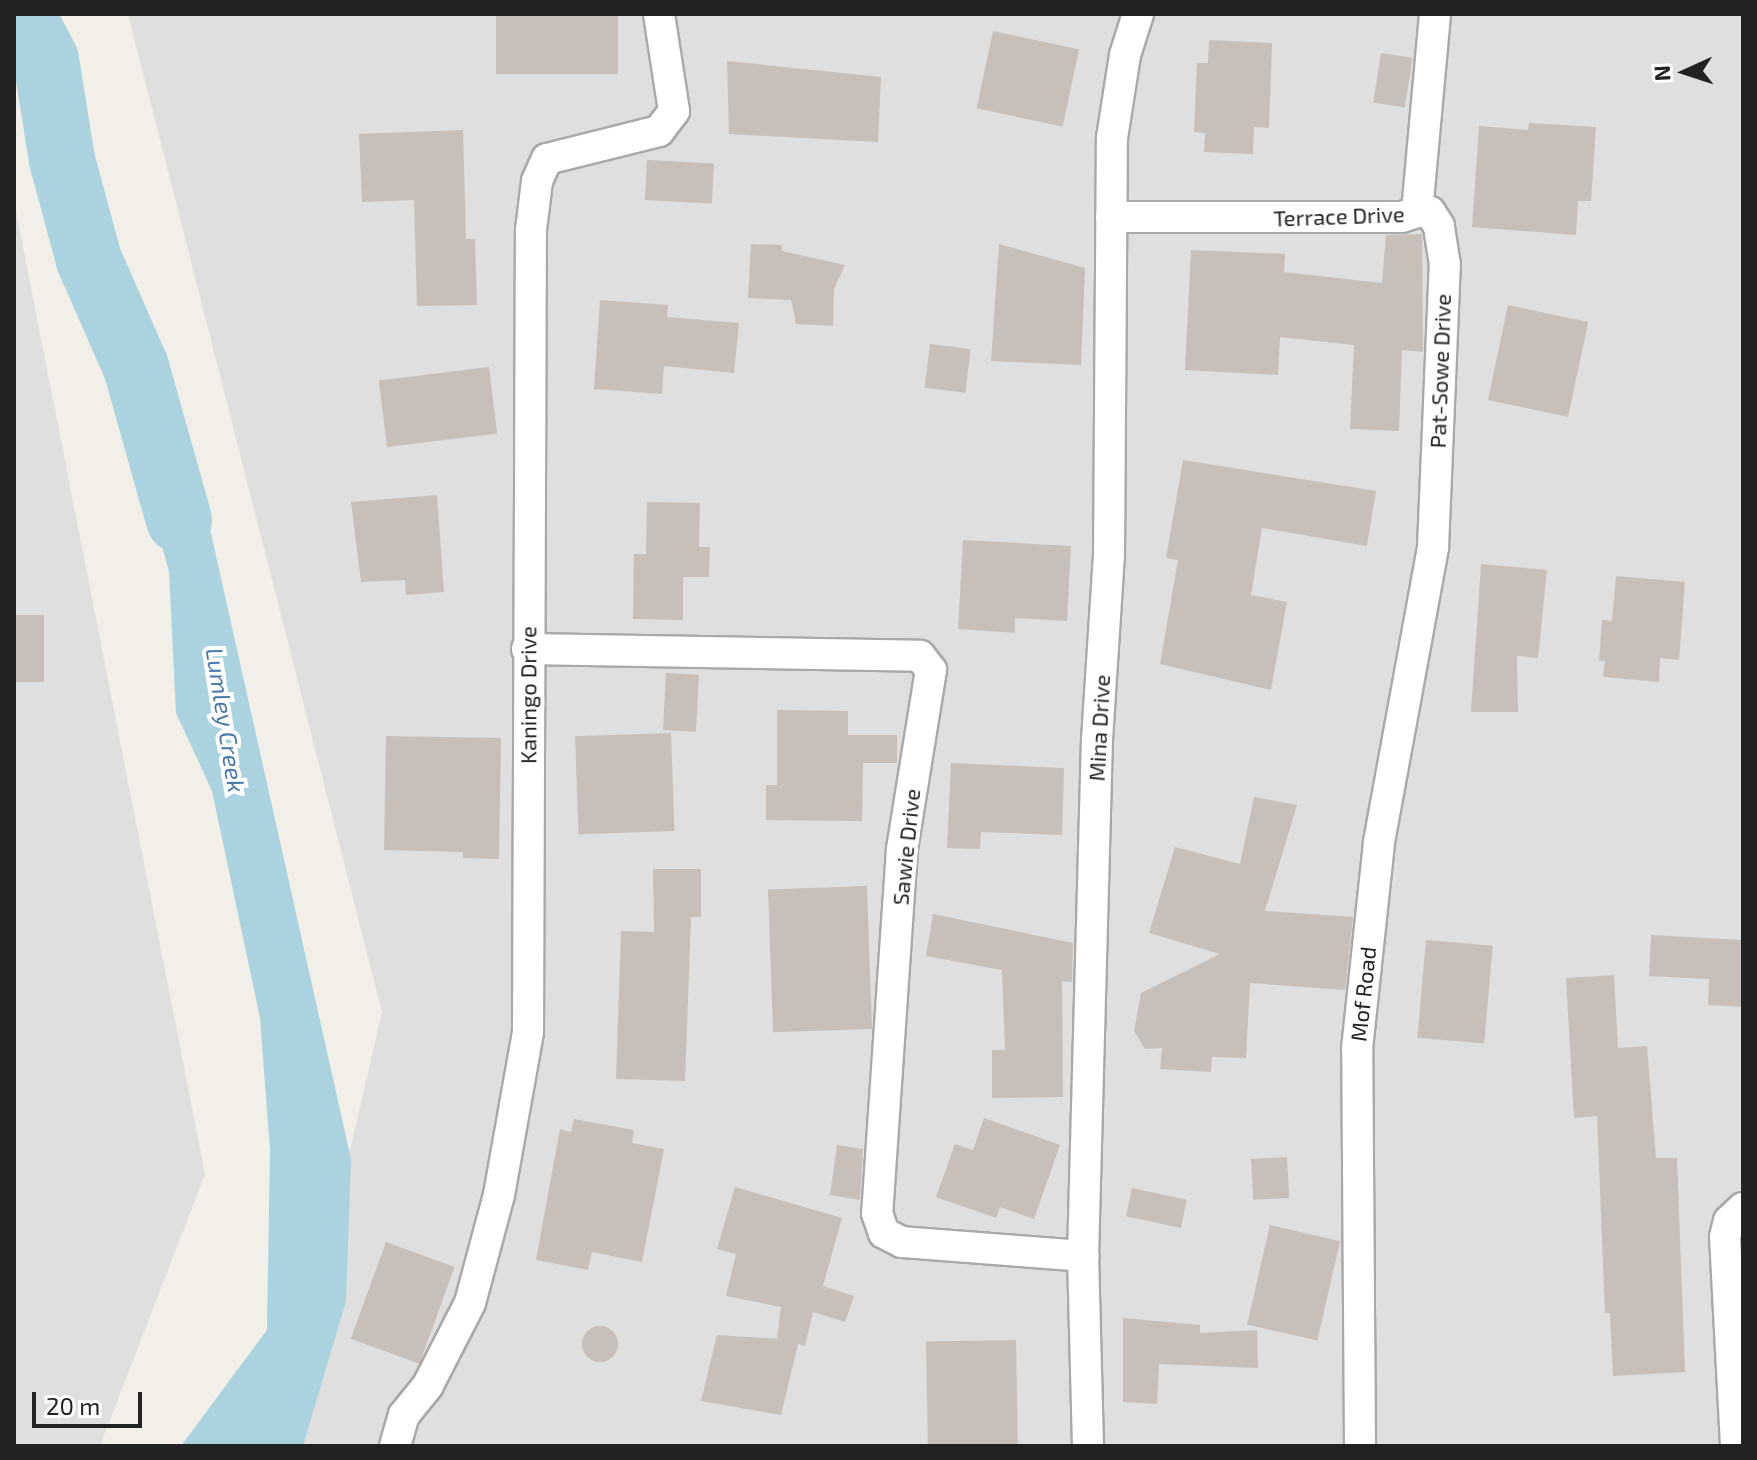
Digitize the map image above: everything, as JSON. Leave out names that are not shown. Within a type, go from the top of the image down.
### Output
[{"type":"street","name":"Kaningo Drive","points":[[395,1446],[404,1415],[428,1385],[470,1303],[499,1195],[528,1032],[527,649],[531,230],[537,181],[547,159],[659,131],[674,111],[659,14]]},
{"type":"street","name":"Mina Drive","points":[[1088,1446],[1083,1256],[1096,771],[1109,555],[1112,138],[1125,55],[1138,14]]},
{"type":"street","name":"Terrace Drive","points":[[1111,217],[1402,217],[1417,212],[1435,14]]},
{"type":"street","name":"Pat-Sowe Drive","points":[[1417,212],[1430,212],[1439,226],[1445,265],[1433,547]]},
{"type":"street","name":"Mof Road","points":[[1360,1446],[1357,1049],[1379,842],[1433,547]]},
{"type":"street","name":"Sawie Drive","points":[[527,649],[920,656],[931,670],[902,849],[877,1213],[884,1233],[902,1242],[1083,1256]]},
{"type":"street","points":[[1736,1446],[1725,1237],[1729,1221],[1743,1208]]},
{"type":"shaded area","points":[[128,14],[1743,14],[1743,1446],[282,1446],[382,1012]]},
{"type":"shaded area","points":[[14,201],[205,1174],[100,1446],[14,1446]]},
{"type":"water","points":[[187,426],[351,1159],[346,1301],[303,1446],[181,1446],[267,1330],[270,1149],[260,1018],[212,791],[176,713],[169,572],[133,436]]},
{"type":"building","points":[[496,14],[618,14],[618,74],[496,74]]},
{"type":"building","points":[[993,31],[1079,49],[1063,127],[977,108]]},
{"type":"building","points":[[1209,40],[1272,43],[1269,128],[1254,127],[1253,154],[1204,152],[1205,133],[1194,132],[1197,63],[1208,63]]},
{"type":"building","points":[[1381,53],[1413,58],[1405,107],[1373,102]]},
{"type":"building","points":[[727,61],[881,77],[878,142],[729,134]]},
{"type":"building","points":[[1529,123],[1596,127],[1591,201],[1578,201],[1576,235],[1472,227],[1479,126],[1528,130]]},
{"type":"building","points":[[463,130],[466,239],[475,239],[477,305],[417,306],[414,200],[362,202],[359,134]]},
{"type":"building","points":[[647,160],[714,164],[712,203],[645,200]]},
{"type":"building","points":[[1422,234],[1423,352],[1402,350],[1399,431],[1350,429],[1354,345],[1280,337],[1278,375],[1185,370],[1191,250],[1285,254],[1284,272],[1382,283],[1386,235]]},
{"type":"building","points":[[751,244],[782,245],[782,251],[845,265],[834,289],[833,326],[796,324],[791,300],[748,298]]},
{"type":"building","points":[[999,244],[1085,268],[1081,365],[991,361]]},
{"type":"building","points":[[600,300],[668,305],[667,317],[739,323],[734,373],[664,366],[662,394],[594,389]]},
{"type":"building","points":[[1508,305],[1588,322],[1568,417],[1488,400]]},
{"type":"building","points":[[930,344],[971,349],[965,393],[925,388]]},
{"type":"building","points":[[489,367],[497,434],[387,447],[379,381]]},
{"type":"building","points":[[1183,460],[1376,491],[1367,546],[1262,528],[1251,595],[1287,602],[1271,690],[1160,664],[1178,560],[1166,558]]},
{"type":"building","points":[[437,495],[444,592],[406,595],[405,580],[361,582],[351,502]]},
{"type":"building","points":[[647,502],[700,503],[699,547],[710,547],[709,577],[683,577],[683,620],[633,619],[634,554],[646,554]]},
{"type":"building","points":[[963,540],[1071,546],[1067,621],[1015,618],[1015,633],[958,629]]},
{"type":"building","points":[[1481,564],[1547,570],[1538,658],[1517,656],[1518,712],[1471,712]]},
{"type":"building","points":[[1616,576],[1685,582],[1679,660],[1660,658],[1659,682],[1603,677],[1605,661],[1599,661],[1602,620],[1612,621]]},
{"type":"building","points":[[14,615],[44,615],[44,682],[14,682]]},
{"type":"building","points":[[666,673],[699,675],[696,732],[663,730]]},
{"type":"building","points":[[777,710],[848,711],[848,735],[897,735],[897,763],[863,763],[862,821],[766,820],[766,785],[777,785]]},
{"type":"building","points":[[671,733],[674,831],[578,834],[575,736]]},
{"type":"building","points":[[386,736],[501,738],[499,859],[463,858],[463,852],[384,850]]},
{"type":"building","points":[[951,763],[1064,768],[1062,835],[981,832],[980,849],[947,848]]},
{"type":"building","points":[[1254,797],[1297,805],[1265,911],[1353,917],[1345,990],[1250,983],[1246,1058],[1212,1057],[1211,1072],[1160,1069],[1162,1048],[1145,1049],[1134,1031],[1141,993],[1220,954],[1149,933],[1175,847],[1240,864]]},
{"type":"building","points":[[653,869],[701,869],[701,917],[691,917],[685,1081],[616,1079],[621,931],[654,932]]},
{"type":"building","points":[[867,886],[872,1029],[773,1032],[768,889]]},
{"type":"building","points":[[933,914],[1073,943],[1072,982],[1062,981],[1063,1097],[992,1098],[992,1050],[1005,1050],[1002,970],[926,956]]},
{"type":"building","points":[[1651,935],[1743,940],[1743,1007],[1708,1005],[1709,979],[1649,976]]},
{"type":"building","points":[[1426,940],[1493,946],[1484,1043],[1417,1038]]},
{"type":"building","points":[[1614,975],[1618,1048],[1647,1046],[1656,1158],[1677,1158],[1685,1372],[1613,1376],[1610,1313],[1605,1313],[1597,1116],[1574,1118],[1566,978]]},
{"type":"building","points":[[984,1118],[1060,1145],[1034,1219],[1000,1207],[996,1218],[936,1197],[955,1144],[973,1150]]},
{"type":"building","points":[[574,1119],[634,1130],[632,1143],[664,1149],[642,1262],[592,1252],[588,1270],[536,1260],[560,1129],[571,1132]]},
{"type":"building","points":[[837,1145],[863,1149],[860,1200],[830,1195]]},
{"type":"building","points":[[1287,1157],[1289,1198],[1253,1200],[1251,1159]]},
{"type":"building","points":[[735,1187],[842,1218],[823,1286],[854,1296],[845,1322],[813,1312],[805,1346],[798,1344],[781,1415],[701,1401],[717,1335],[782,1339],[777,1338],[781,1307],[726,1296],[736,1254],[717,1249]]},
{"type":"building","points":[[1132,1188],[1187,1200],[1181,1228],[1126,1216]]},
{"type":"building","points":[[1270,1225],[1340,1241],[1317,1341],[1247,1324]]},
{"type":"building","points":[[386,1242],[455,1267],[419,1364],[351,1339]]},
{"type":"building","points":[[1123,1318],[1200,1325],[1200,1333],[1257,1330],[1258,1368],[1159,1364],[1157,1404],[1123,1402]]},
{"type":"building","points":[[600,1326],[613,1331],[618,1344],[613,1357],[600,1362],[587,1357],[582,1344],[587,1331]]},
{"type":"building","points":[[1016,1340],[1018,1446],[928,1446],[926,1342]]},
{"type":"waterway","name":"Lumley Creek","points":[[22,14],[46,60],[62,160],[89,260],[136,367],[179,520]]}]
